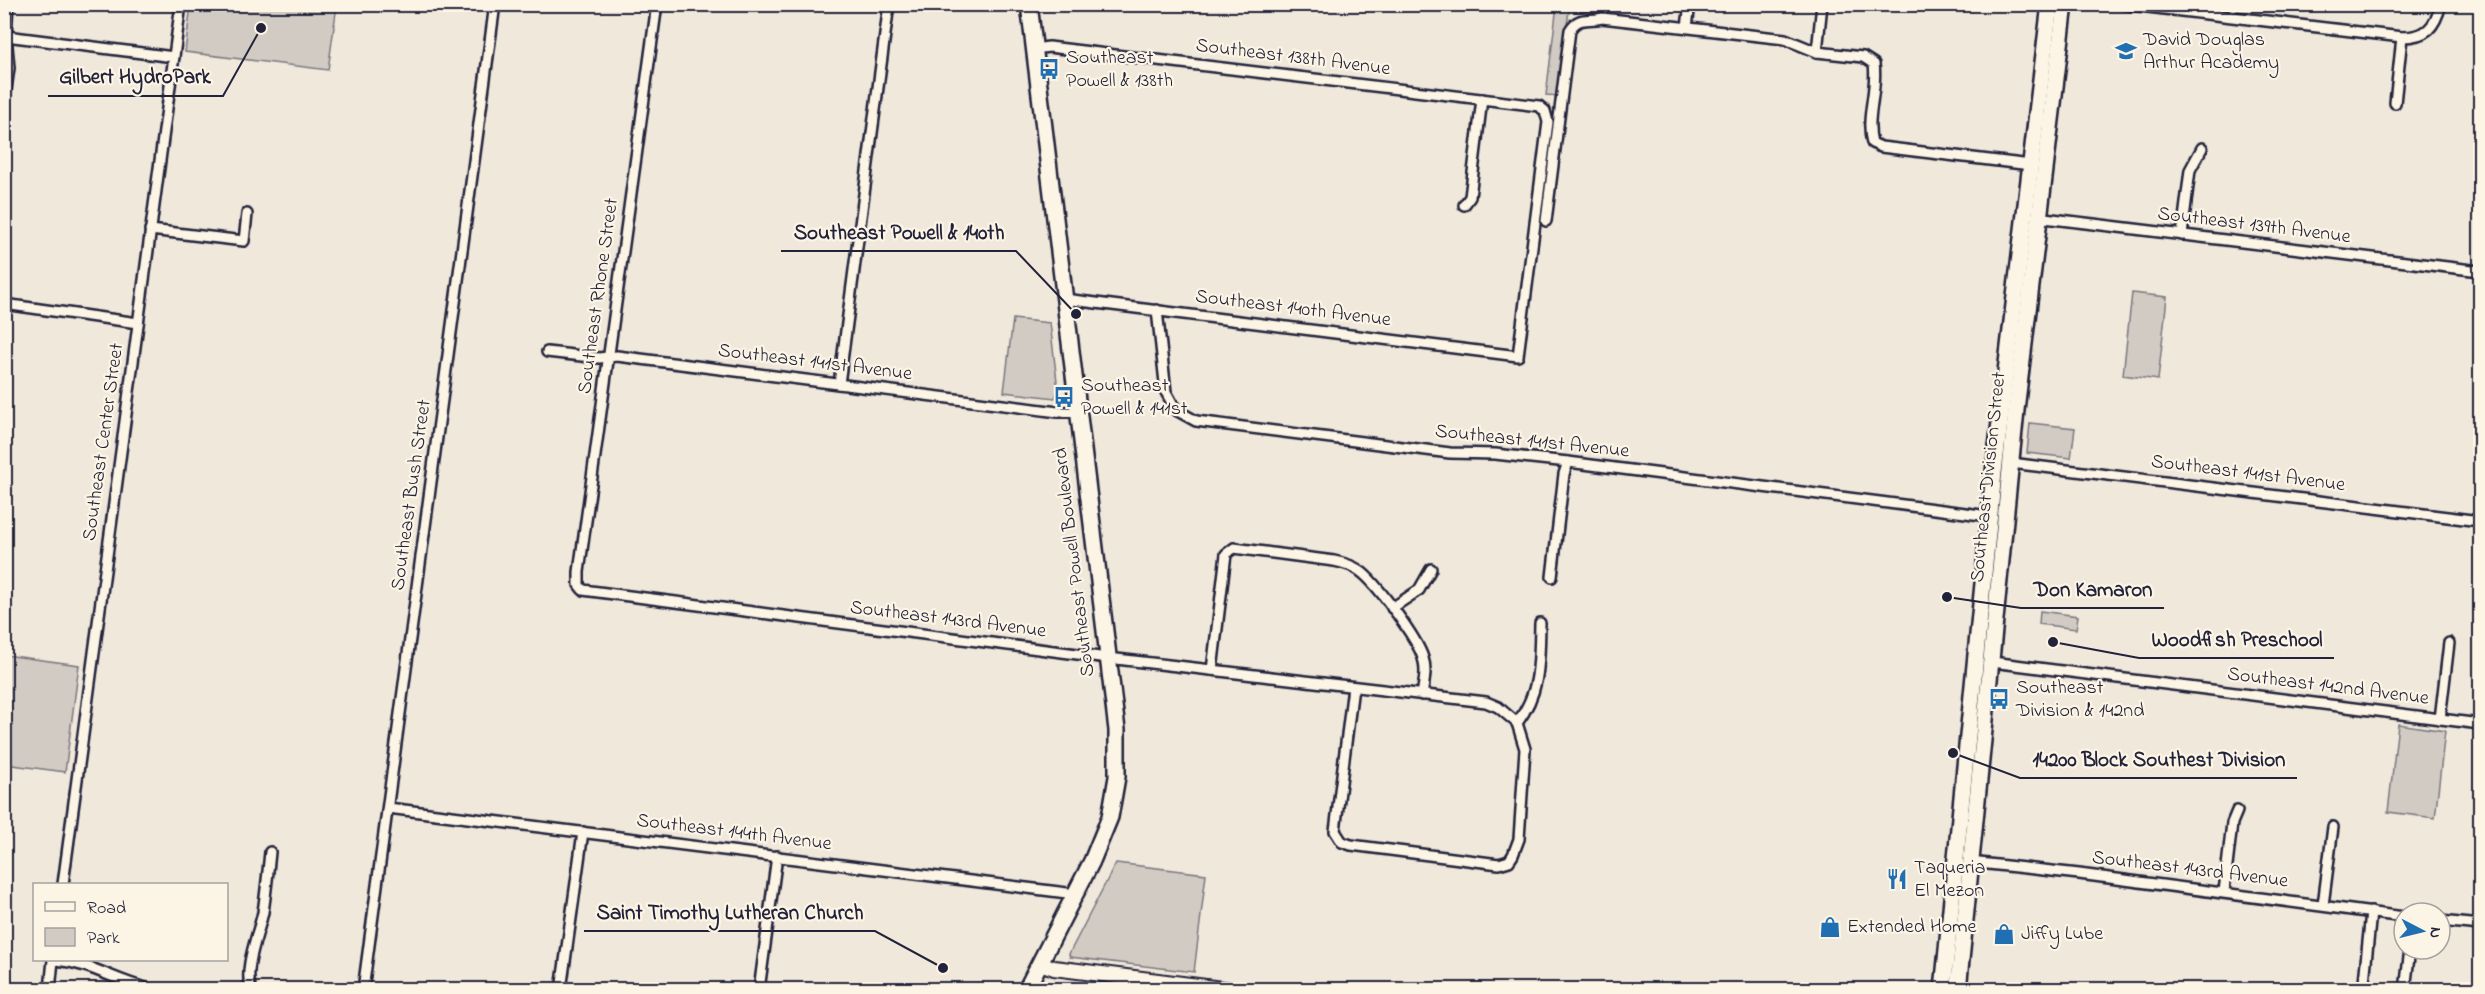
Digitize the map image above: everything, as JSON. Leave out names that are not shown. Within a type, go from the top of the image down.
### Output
[{"type":"main road","name":"Southeast Powell Boulevard","points":[[1026,990],[1102,840],[1115,792],[1118,751],[1029,4]]},
{"type":"main road","name":"Southeast Division Street","points":[[1958,990],[2011,463],[2032,217],[2031,165],[2050,4]]},
{"type":"main road","name":"Southeast Division Street","points":[[1943,990],[2001,411],[2065,4]]},
{"type":"main road","points":[[2001,411],[2005,417],[2006,427],[2004,460],[2011,463]]},
{"type":"main road","points":[[1989,516],[2005,522]]},
{"type":"main road","points":[[1961,812],[1964,851],[1970,862]]},
{"type":"street","points":[[4,104],[9,68],[6,36],[8,4]]},
{"type":"street","name":"Southeast Center Street","points":[[63,883],[181,4]]},
{"type":"street","name":"Southeast Bush Street","points":[[363,990],[495,4]]},
{"type":"street","name":"Southeast Rhone Street","points":[[583,590],[579,585],[579,572],[657,4]]},
{"type":"street","points":[[839,384],[889,4]]},
{"type":"street","points":[[1687,27],[1690,4]]},
{"type":"street","points":[[1816,52],[1821,4]]},
{"type":"street","points":[[2122,4],[2402,37],[2422,35],[2431,30],[2441,4]]},
{"type":"street","points":[[1546,221],[1570,30],[1575,22],[1582,18],[1596,20],[1602,18],[1785,39],[1816,52],[1863,57],[1874,64],[1876,75],[1869,132],[1872,143],[1881,147],[2031,165]]},
{"type":"street","points":[[6,36],[174,57]]},
{"type":"street","points":[[2395,103],[2402,37]]},
{"type":"street","name":"Southeast 138th Avenue","points":[[1034,49],[1049,46],[1539,106],[1545,111],[1548,122],[1518,356]]},
{"type":"street","points":[[1464,205],[1470,197],[1482,99]]},
{"type":"street","points":[[2182,236],[2190,170],[2202,148]]},
{"type":"street","points":[[150,230],[244,241],[247,214]]},
{"type":"street","name":"Southeast 139th Avenue","points":[[2032,217],[2481,271]]},
{"type":"street","name":"Southeast 140th Avenue","points":[[1064,299],[1518,356]]},
{"type":"street","points":[[4,304],[138,323]]},
{"type":"street","name":"Southeast 141st Avenue","points":[[1157,310],[1166,392],[1176,410],[1196,421],[1450,453],[1495,454],[1568,462],[1989,516]]},
{"type":"street","name":"Southeast 141st Avenue","points":[[547,352],[599,358],[617,356],[1048,411],[1078,412]]},
{"type":"street","points":[[1552,576],[1564,474],[1568,462]]},
{"type":"street","name":"Southeast 141st Avenue","points":[[2011,463],[2481,521]]},
{"type":"street","points":[[1212,670],[1226,554],[1234,548],[1349,564],[1362,572],[1392,608],[1423,657],[1422,695]]},
{"type":"street","points":[[1392,608],[1419,590],[1431,568]]},
{"type":"street","name":"Southeast 143rd Avenue","points":[[583,590],[1108,658],[1486,702],[1498,707],[1517,723]]},
{"type":"street","points":[[1353,687],[1335,831],[1342,842],[1351,845],[1505,863],[1513,855],[1519,839],[1525,749],[1517,723],[1529,707],[1536,688],[1540,623]]},
{"type":"street","points":[[2440,719],[2449,643]]},
{"type":"street","name":"Southeast 142nd Avenue","points":[[1992,662],[2481,724]]},
{"type":"street","name":"Southeast 144th Avenue","points":[[388,808],[1075,894]]},
{"type":"street","points":[[2224,892],[2232,823],[2237,811]]},
{"type":"street","points":[[2323,905],[2332,827]]},
{"type":"street","points":[[561,990],[583,832]]},
{"type":"street","points":[[251,990],[249,979],[254,943],[263,909],[270,852]]},
{"type":"street","points":[[759,990],[777,856]]},
{"type":"street","name":"Southeast 143rd Avenue","points":[[1970,862],[2224,892],[2392,915]]},
{"type":"street","points":[[2359,990],[2364,982],[2371,912]]},
{"type":"street","points":[[2452,922],[2481,925]]},
{"type":"street","points":[[50,990],[54,961]]},
{"type":"street","points":[[60,961],[91,966],[123,982],[146,988]]},
{"type":"street","points":[[2405,990],[2408,961]]},
{"type":"street","points":[[1040,963],[1065,969],[1230,990]]},
{"type":"green space","points":[[191,5],[337,5],[328,70],[185,52]]},
{"type":"green space","points":[[1557,5],[1599,5],[1598,13],[1569,10],[1558,96],[1546,95]]},
{"type":"green space","points":[[2132,293],[2167,297],[2158,380],[2123,375]]},
{"type":"green space","points":[[1013,319],[1050,323],[1058,390],[1055,398],[1004,392]]},
{"type":"green space","points":[[2030,423],[2075,428],[2071,458],[2027,453]]},
{"type":"green space","points":[[2040,611],[2078,616],[2076,629],[2039,624]]},
{"type":"green space","points":[[5,655],[79,665],[65,772],[5,764]]},
{"type":"green space","points":[[2398,724],[2445,731],[2435,818],[2388,812]]},
{"type":"green space","points":[[1116,863],[1206,874],[1194,972],[1070,957],[1069,954]]},
{"type":"place","name":"Gilbert HydroPark","points":[[261,28]]},
{"type":"place","name":"David Douglas Arthur Academy","points":[[2126,51]]},
{"type":"place","name":"Southeast Powell & 138th","points":[[1049,69]]},
{"type":"place","name":"Southeast Powell & 140th","points":[[1076,314]]},
{"type":"place","name":"Southeast Powell & 141st","points":[[1064,397]]},
{"type":"place","name":"Don Kamaron","points":[[1947,597]]},
{"type":"place","name":"Woodfish Preschool","points":[[2053,642]]},
{"type":"place","name":"Southeast Division & 142nd","points":[[1999,699]]},
{"type":"place","name":"14200 Block Southest Division","points":[[1953,753]]},
{"type":"place","name":"Taqueria El Mezon","points":[[1897,879]]},
{"type":"place","name":"Extended Home","points":[[1830,927]]},
{"type":"place","name":"Jiffy Lube","points":[[2004,934]]},
{"type":"place","name":"Saint Timothy Lutheran Church","points":[[943,968]]}]
